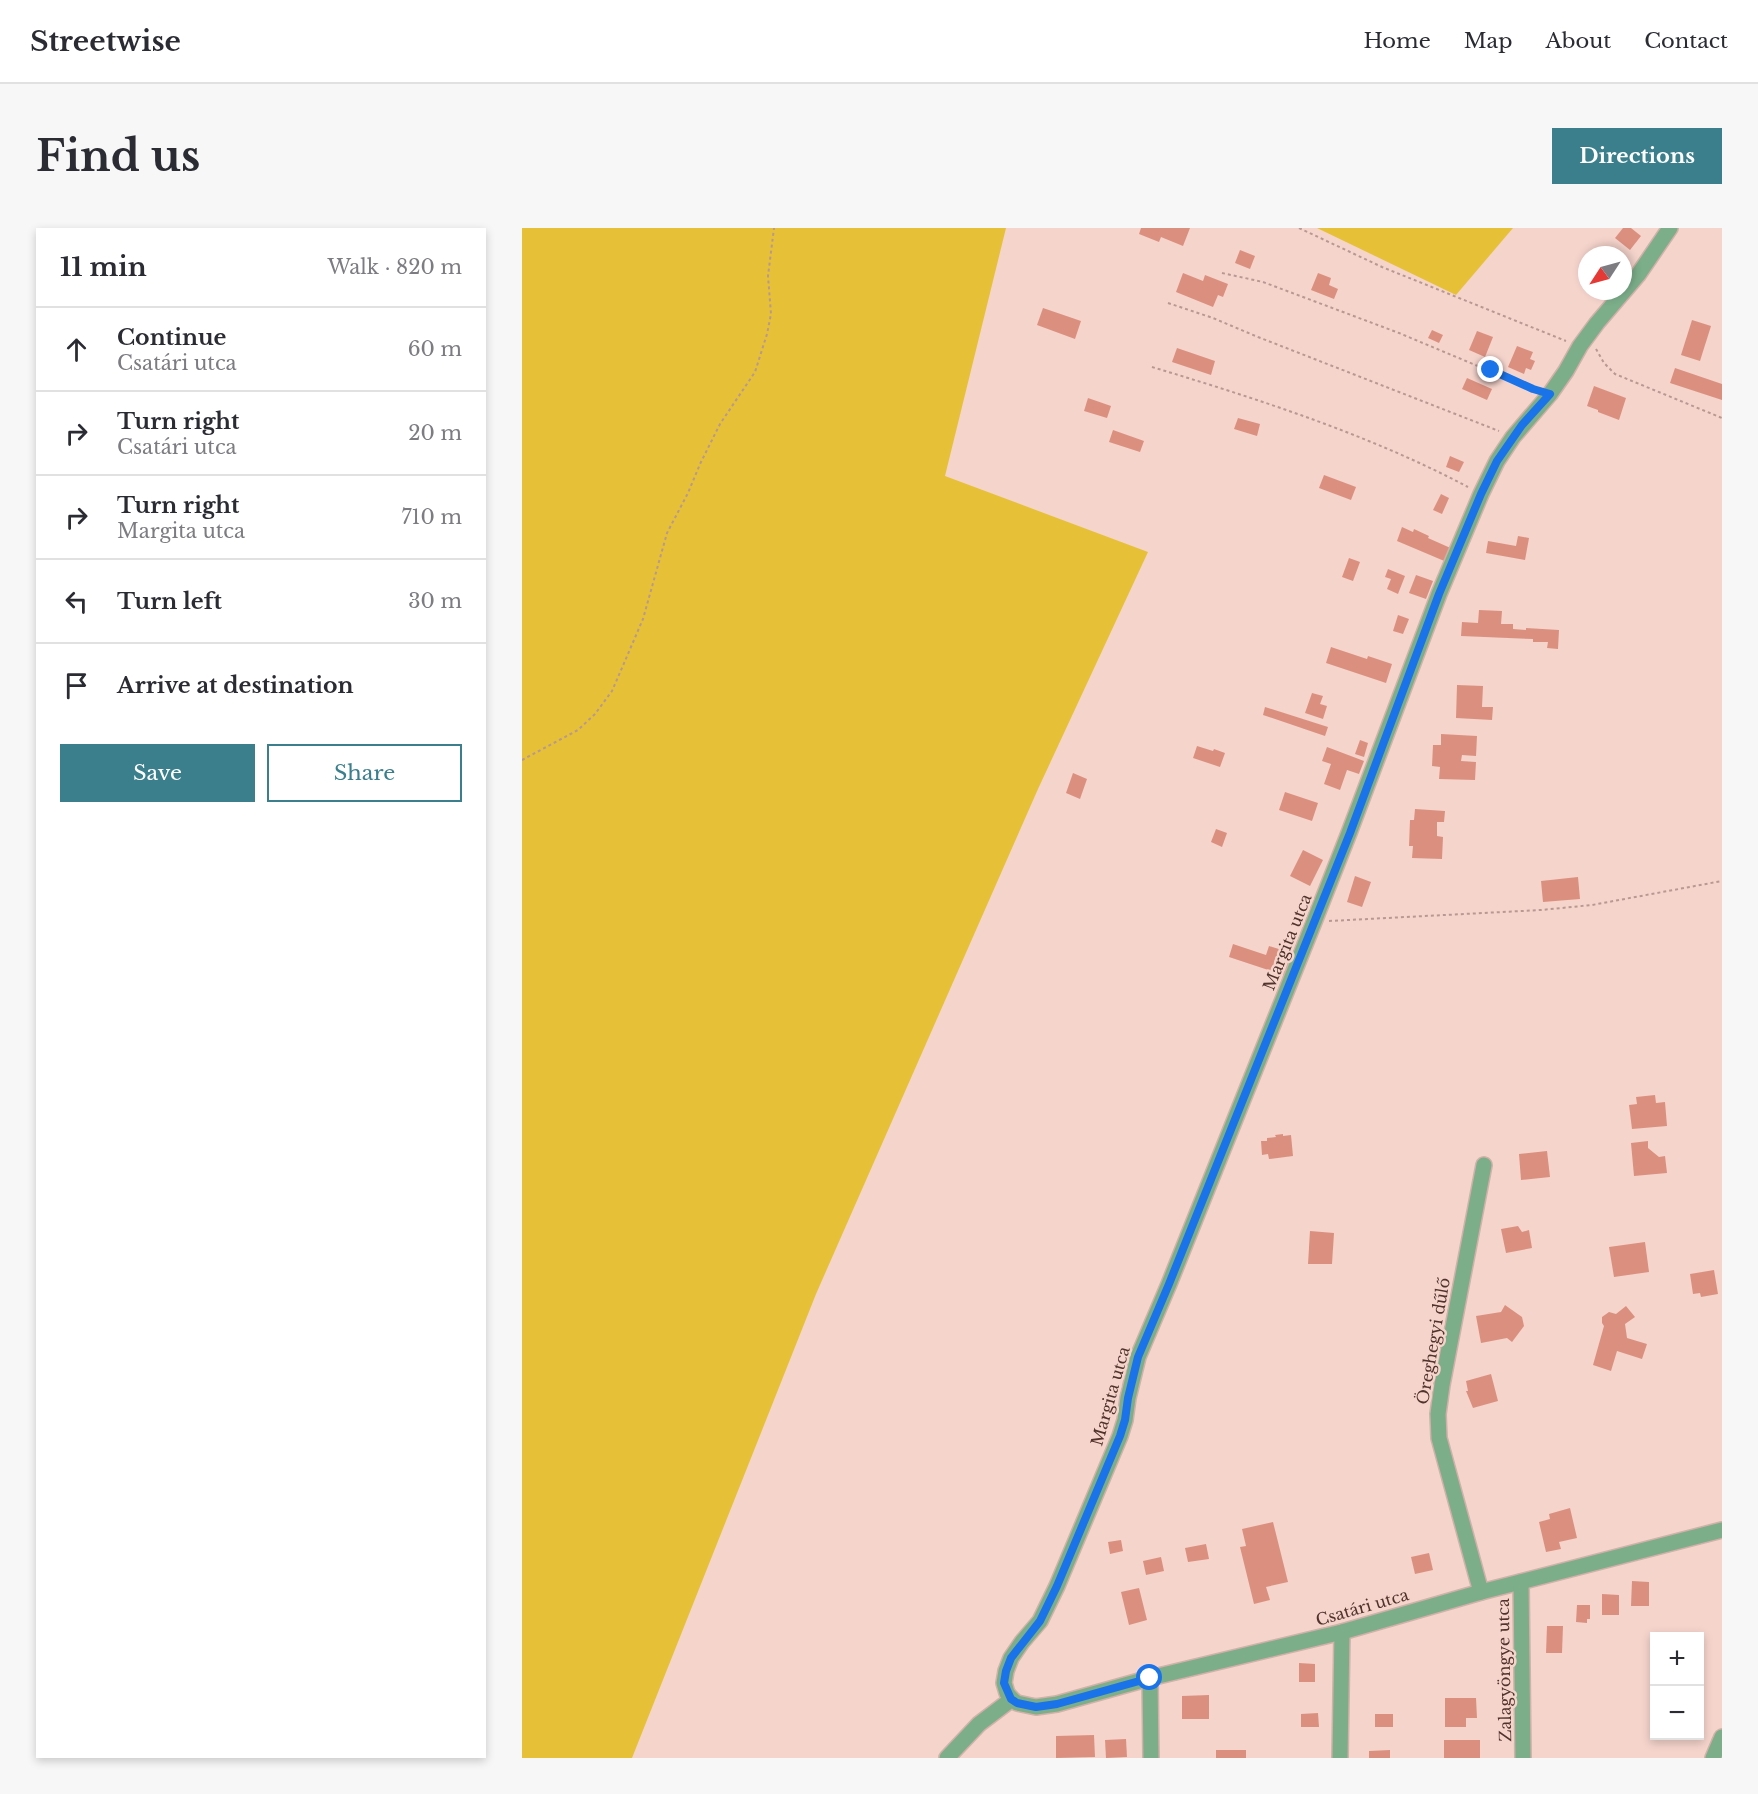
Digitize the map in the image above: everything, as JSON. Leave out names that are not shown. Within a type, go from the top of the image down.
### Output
[{"type":"street","name":"Margita utca","points":[[1011,1699],[1004,1683],[1011,1658],[1040,1621],[1120,1436],[1138,1357],[1350,833],[1439,594],[1481,494],[1497,461],[1513,436],[1550,394],[1584,341],[1638,275],[1670,228]]},
{"type":"street","name":"Öreghegyi dűlő","points":[[1481,1592],[1439,1438],[1437,1421],[1484,1165]]},
{"type":"street","name":"Csatári utca","points":[[1011,1699],[1017,1703],[1036,1707],[1057,1704],[1150,1678],[1341,1632],[1481,1592],[1722,1530]]},
{"type":"street","name":"Zalagyöngye utca","points":[[1521,1582],[1523,1758]]},
{"type":"street","points":[[1340,1758],[1341,1632]]},
{"type":"street","points":[[1150,1678],[1150,1758]]},
{"type":"street","points":[[947,1758],[979,1724],[1011,1699]]},
{"type":"street","points":[[1713,1758],[1722,1737]]},
{"type":"path","points":[[522,760],[578,730],[595,714],[612,691],[643,619],[667,533],[720,424],[755,372],[771,314],[768,276],[774,228]]},
{"type":"path","points":[[1299,228],[1382,267],[1584,341],[1615,374],[1722,418]]},
{"type":"path","points":[[1222,273],[1263,282],[1399,333],[1550,394]]},
{"type":"path","points":[[1168,303],[1214,318],[1513,436]]},
{"type":"path","points":[[1152,367],[1309,417],[1437,471],[1481,494]]},
{"type":"path","points":[[1314,922],[1540,910],[1592,904],[1722,881]]},
{"type":"shaded area","points":[[522,228],[1006,228],[945,476],[1148,552],[1038,789],[816,1294],[632,1758],[522,1758]]},
{"type":"shaded area","points":[[1317,228],[1513,228],[1456,295]]},
{"type":"building","points":[[1141,228],[1190,228],[1183,246],[1161,237],[1159,242],[1139,234]]},
{"type":"building","points":[[1623,228],[1631,228],[1641,236],[1632,247],[1625,246],[1615,238]]},
{"type":"building","points":[[1240,250],[1255,256],[1250,269],[1235,263]]},
{"type":"building","points":[[1183,273],[1203,281],[1205,275],[1228,284],[1223,297],[1218,295],[1213,307],[1176,292]]},
{"type":"building","points":[[1318,273],[1331,278],[1329,285],[1338,289],[1334,299],[1311,290]]},
{"type":"building","points":[[1043,308],[1081,321],[1075,339],[1037,325]]},
{"type":"building","points":[[1692,320],[1711,326],[1700,361],[1681,355]]},
{"type":"building","points":[[1432,330],[1443,335],[1439,343],[1428,338]]},
{"type":"building","points":[[1477,331],[1493,337],[1485,357],[1469,350]]},
{"type":"building","points":[[1517,346],[1533,352],[1530,359],[1535,361],[1531,370],[1526,368],[1524,374],[1508,367]]},
{"type":"building","points":[[1177,348],[1215,361],[1211,375],[1172,362]]},
{"type":"building","points":[[1675,368],[1722,384],[1722,400],[1670,383]]},
{"type":"building","points":[[1467,378],[1492,389],[1487,400],[1462,389]]},
{"type":"building","points":[[1594,386],[1626,398],[1619,420],[1587,406]]},
{"type":"building","points":[[1088,398],[1111,406],[1107,418],[1084,411]]},
{"type":"building","points":[[1238,418],[1260,424],[1257,436],[1234,429]]},
{"type":"building","points":[[1113,430],[1144,441],[1140,452],[1109,442]]},
{"type":"building","points":[[1450,456],[1464,462],[1459,472],[1446,467]]},
{"type":"building","points":[[1324,475],[1356,487],[1351,500],[1319,488]]},
{"type":"building","points":[[1441,494],[1449,498],[1442,514],[1433,510]]},
{"type":"building","points":[[1402,527],[1413,532],[1414,529],[1455,550],[1449,563],[1397,541]]},
{"type":"building","points":[[1518,536],[1529,538],[1525,560],[1486,553],[1488,541],[1516,546]]},
{"type":"building","points":[[1349,558],[1360,562],[1353,581],[1342,577]]},
{"type":"building","points":[[1388,569],[1405,576],[1398,594],[1387,589],[1391,579],[1385,577]]},
{"type":"building","points":[[1416,575],[1433,581],[1426,599],[1409,593]]},
{"type":"building","points":[[1479,610],[1502,611],[1501,624],[1513,624],[1513,629],[1559,630],[1558,649],[1547,648],[1548,642],[1533,642],[1533,639],[1461,636],[1462,622],[1478,623]]},
{"type":"building","points":[[1398,615],[1409,619],[1403,634],[1393,631]]},
{"type":"building","points":[[1331,647],[1367,659],[1368,656],[1392,664],[1386,683],[1326,663]]},
{"type":"building","points":[[1457,685],[1483,686],[1482,707],[1493,707],[1492,720],[1456,718]]},
{"type":"building","points":[[1312,693],[1323,696],[1320,704],[1327,706],[1323,719],[1305,713]]},
{"type":"building","points":[[1265,707],[1328,727],[1325,736],[1263,715]]},
{"type":"building","points":[[1441,734],[1477,736],[1476,756],[1462,755],[1461,761],[1476,762],[1475,780],[1439,779],[1440,767],[1432,766],[1433,745],[1441,745]]},
{"type":"building","points":[[1360,740],[1368,743],[1364,757],[1355,754]]},
{"type":"building","points":[[1197,746],[1225,753],[1220,767],[1193,758]]},
{"type":"building","points":[[1327,747],[1364,761],[1359,774],[1347,770],[1340,790],[1324,784],[1331,764],[1322,761]]},
{"type":"building","points":[[1073,773],[1087,779],[1080,799],[1066,793]]},
{"type":"building","points":[[1285,792],[1318,803],[1312,821],[1279,810]]},
{"type":"building","points":[[1415,809],[1445,811],[1444,822],[1437,822],[1437,836],[1443,837],[1442,859],[1412,858],[1413,846],[1409,846],[1410,820],[1414,820]]},
{"type":"building","points":[[1216,829],[1227,833],[1222,847],[1211,842]]},
{"type":"building","points":[[1303,850],[1323,860],[1310,886],[1290,876]]},
{"type":"building","points":[[1355,876],[1371,882],[1362,907],[1347,902]]},
{"type":"building","points":[[1578,877],[1580,899],[1543,902],[1541,881]]},
{"type":"building","points":[[1233,944],[1266,955],[1269,946],[1282,950],[1279,960],[1291,964],[1286,976],[1229,957]]},
{"type":"building","points":[[1655,1095],[1656,1103],[1665,1102],[1667,1126],[1632,1129],[1629,1105],[1637,1104],[1636,1097]]},
{"type":"building","points":[[1283,1134],[1283,1136],[1291,1135],[1293,1156],[1269,1159],[1268,1154],[1262,1155],[1261,1141],[1267,1141],[1267,1138]]},
{"type":"building","points":[[1648,1141],[1648,1148],[1659,1157],[1665,1156],[1667,1173],[1634,1176],[1631,1143]]},
{"type":"building","points":[[1547,1151],[1550,1177],[1521,1180],[1519,1154]]},
{"type":"building","points":[[1518,1226],[1522,1232],[1529,1230],[1532,1248],[1506,1253],[1501,1229]]},
{"type":"building","points":[[1310,1231],[1334,1233],[1332,1264],[1308,1264]]},
{"type":"building","points":[[1645,1242],[1649,1272],[1614,1277],[1609,1247]]},
{"type":"building","points":[[1714,1270],[1718,1294],[1701,1297],[1700,1293],[1693,1294],[1690,1274]]},
{"type":"building","points":[[1505,1305],[1522,1317],[1524,1326],[1512,1342],[1507,1338],[1481,1343],[1476,1316],[1501,1312]]},
{"type":"building","points":[[1626,1306],[1635,1317],[1625,1324],[1627,1338],[1647,1344],[1642,1359],[1617,1351],[1611,1371],[1593,1365],[1604,1326],[1602,1317],[1609,1312],[1616,1314]]},
{"type":"building","points":[[1491,1374],[1498,1401],[1473,1408],[1466,1391],[1468,1391],[1466,1381]]},
{"type":"building","points":[[1570,1508],[1577,1538],[1559,1542],[1561,1549],[1546,1552],[1539,1522],[1550,1519],[1549,1514]]},
{"type":"building","points":[[1273,1522],[1288,1582],[1266,1587],[1270,1600],[1254,1604],[1240,1547],[1246,1546],[1242,1529]]},
{"type":"building","points":[[1121,1540],[1123,1551],[1110,1554],[1108,1542]]},
{"type":"building","points":[[1206,1544],[1209,1559],[1188,1562],[1185,1548]]},
{"type":"building","points":[[1429,1553],[1433,1570],[1415,1574],[1411,1557]]},
{"type":"building","points":[[1161,1557],[1164,1571],[1146,1575],[1143,1561]]},
{"type":"building","points":[[1632,1581],[1649,1582],[1649,1606],[1631,1606]]},
{"type":"building","points":[[1139,1588],[1147,1620],[1129,1625],[1121,1592]]},
{"type":"building","points":[[1602,1594],[1619,1595],[1619,1615],[1602,1615]]},
{"type":"building","points":[[1577,1605],[1590,1605],[1590,1619],[1587,1619],[1587,1623],[1576,1622]]},
{"type":"building","points":[[1547,1626],[1563,1626],[1562,1653],[1546,1653]]},
{"type":"building","points":[[1299,1663],[1315,1664],[1315,1682],[1299,1682]]},
{"type":"building","points":[[1209,1695],[1209,1719],[1182,1719],[1182,1696]]},
{"type":"building","points":[[1445,1698],[1476,1698],[1477,1718],[1466,1718],[1466,1727],[1445,1727]]},
{"type":"building","points":[[1318,1713],[1319,1727],[1301,1727],[1301,1714]]},
{"type":"building","points":[[1375,1714],[1393,1714],[1393,1727],[1375,1727]]},
{"type":"building","points":[[1094,1735],[1095,1757],[1056,1758],[1056,1736]]},
{"type":"building","points":[[1126,1739],[1127,1757],[1106,1758],[1105,1740]]},
{"type":"building","points":[[1444,1740],[1480,1740],[1480,1758],[1444,1758]]},
{"type":"building","points":[[1216,1750],[1246,1750],[1246,1758],[1216,1758]]},
{"type":"building","points":[[1390,1750],[1390,1758],[1369,1758],[1369,1751]]},
{"type":"route","points":[[1150,1678],[1057,1704],[1036,1707],[1026,1706],[1011,1699],[1004,1683],[1011,1658],[1040,1621],[1057,1586],[1120,1436],[1138,1357],[1350,833],[1439,594],[1481,494],[1497,461],[1513,436],[1550,394],[1491,370]]}]
